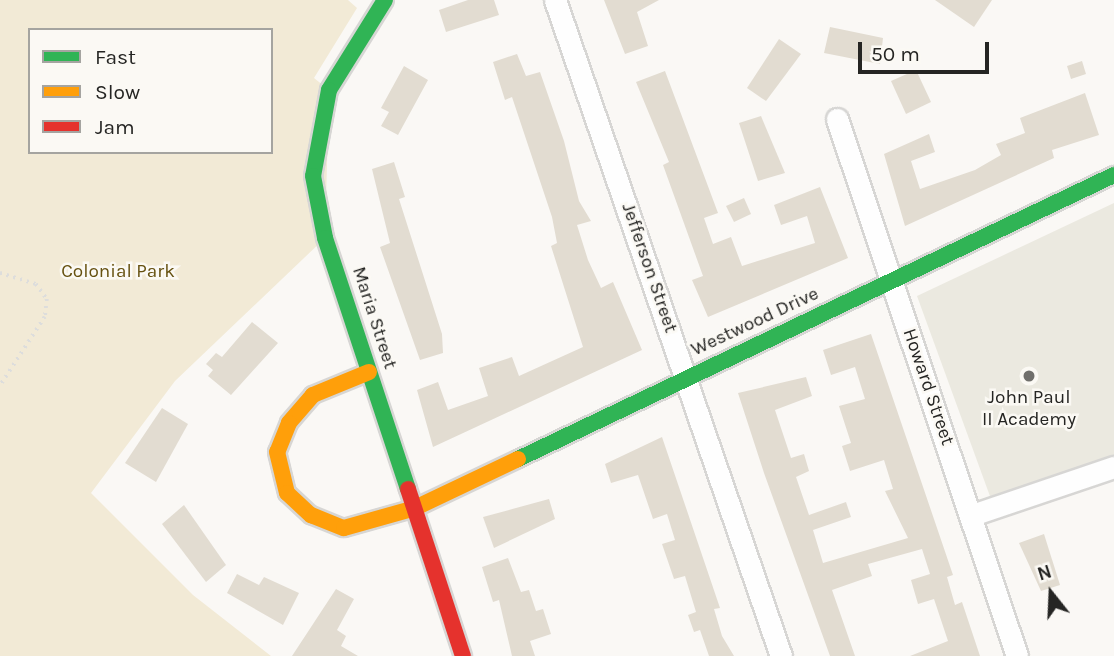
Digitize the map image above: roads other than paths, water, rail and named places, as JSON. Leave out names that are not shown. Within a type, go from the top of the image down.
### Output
[{"type":"street","name":"Maria Street","points":[[385,0],[329,90],[314,147],[325,238],[463,656]]},
{"type":"street","name":"Jefferson Street","points":[[555,0],[781,656]]},
{"type":"street","name":"Howard Street","points":[[837,118],[1017,656]]},
{"type":"street","name":"Westwood Drive","points":[[369,372],[313,395],[280,438],[281,483],[298,506],[344,528],[415,508],[1114,175]]},
{"type":"street","points":[[972,515],[1114,467]]},
{"type":"place","name":"John Paul II Academy","points":[[1029,376]]},
{"type":"park label","name":"Colonial Park","points":[[118,272]]}]
